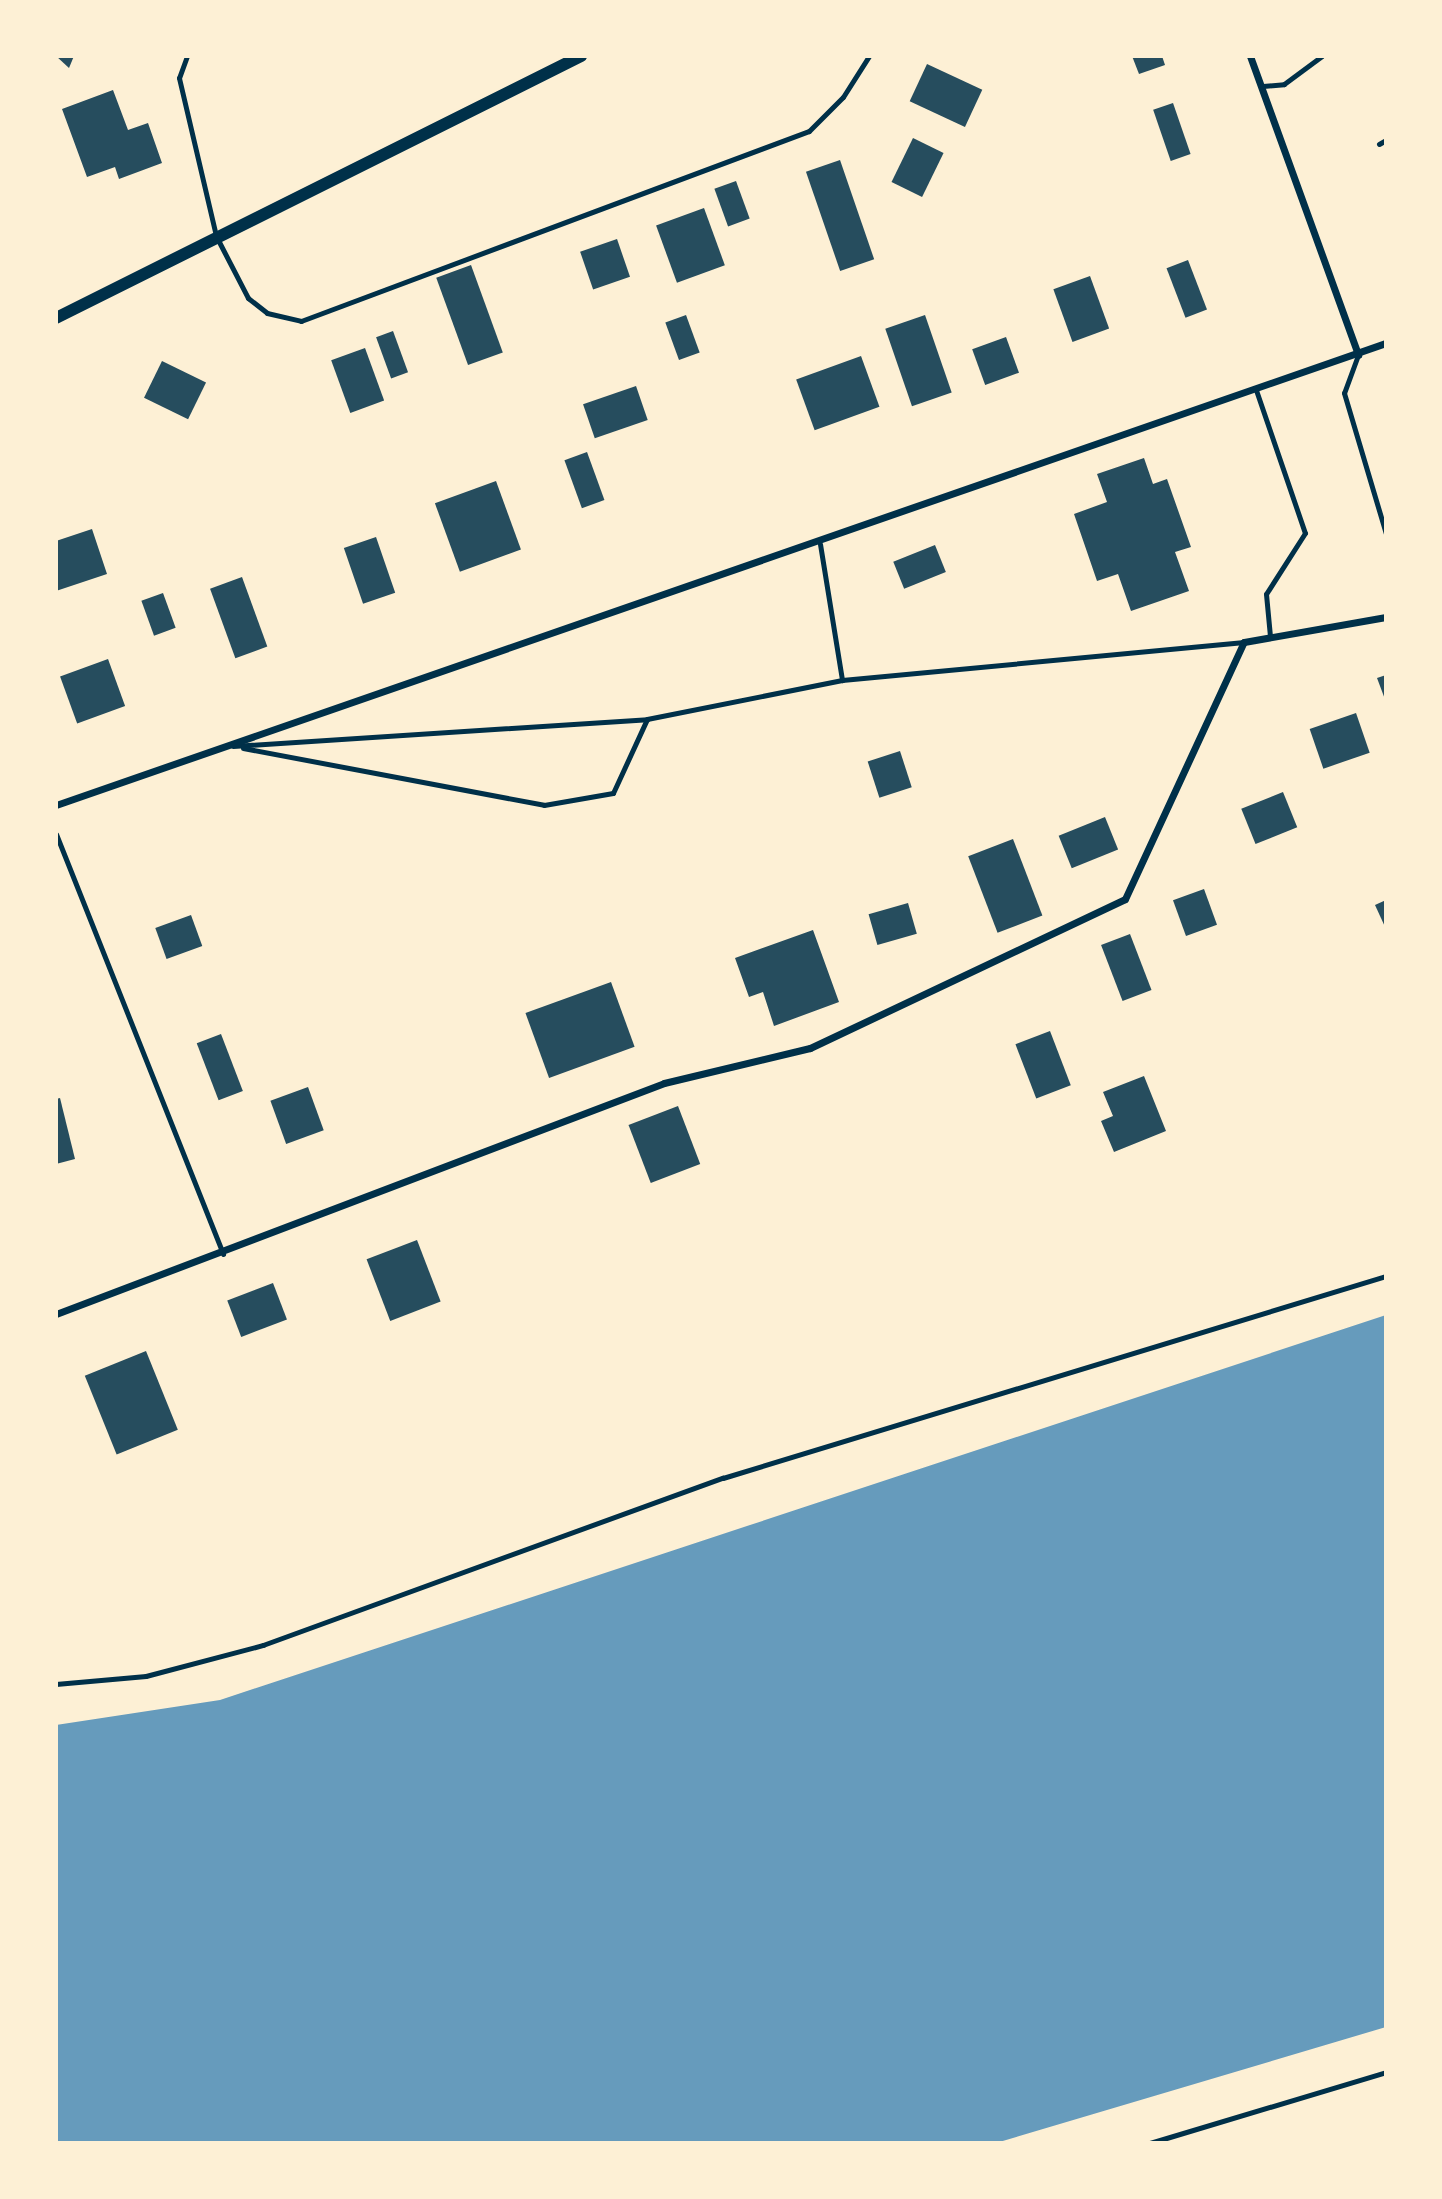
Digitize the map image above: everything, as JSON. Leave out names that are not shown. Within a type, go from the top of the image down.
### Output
[{"type":"street","points":[[56,318],[581,56]]},
{"type":"street","points":[[1250,56],[1358,355]]},
{"type":"street","points":[[56,804],[233,746],[820,544],[1386,343]]},
{"type":"street","points":[[56,1314],[223,1254],[664,1083],[810,1048],[1125,899],[1244,642],[1386,617]]},
{"type":"lane","points":[[187,56],[179,78],[216,236],[247,298],[267,313],[301,321],[809,131],[843,97],[869,56]]},
{"type":"lane","points":[[1263,86],[1284,84],[1322,56]]},
{"type":"lane","points":[[1379,144],[1386,140]]},
{"type":"lane","points":[[1358,355],[1344,393],[1386,534]]},
{"type":"lane","points":[[1256,390],[1305,533],[1266,594],[1270,636]]},
{"type":"lane","points":[[820,544],[842,680]]},
{"type":"lane","points":[[233,746],[647,719],[842,680],[1244,642]]},
{"type":"lane","points":[[233,746],[544,805],[613,793],[647,719]]},
{"type":"lane","points":[[56,834],[223,1254]]},
{"type":"path","points":[[56,1684],[146,1676],[263,1645],[723,1478],[1386,1276]]},
{"type":"path","points":[[1150,2143],[1386,2072]]},
{"type":"water","points":[[1386,1315],[1386,2027],[996,2143],[56,2143],[56,1725],[220,1700]]},
{"type":"building","points":[[56,56],[74,56],[69,68]]},
{"type":"building","points":[[1132,56],[1162,56],[1165,65],[1139,74]]},
{"type":"building","points":[[927,64],[982,90],[965,127],[910,101]]},
{"type":"building","points":[[113,90],[128,130],[148,123],[162,163],[119,179],[115,167],[87,177],[62,109]]},
{"type":"building","points":[[1173,103],[1191,154],[1171,161],[1153,110]]},
{"type":"building","points":[[913,138],[944,153],[922,197],[892,182]]},
{"type":"building","points":[[840,160],[874,259],[840,271],[806,172]]},
{"type":"building","points":[[736,181],[750,219],[728,226],[714,189]]},
{"type":"building","points":[[704,208],[725,265],[677,283],[656,225]]},
{"type":"building","points":[[617,239],[630,277],[593,290],[580,252]]},
{"type":"building","points":[[1188,260],[1207,309],[1186,318],[1167,268]]},
{"type":"building","points":[[471,265],[503,352],[468,365],[436,278]]},
{"type":"building","points":[[1090,276],[1109,329],[1073,342],[1053,289]]},
{"type":"building","points":[[686,315],[700,353],[679,360],[665,323]]},
{"type":"building","points":[[925,315],[952,393],[912,406],[885,329]]},
{"type":"building","points":[[393,331],[408,372],[391,379],[376,337]]},
{"type":"building","points":[[1006,337],[1019,373],[985,385],[972,349]]},
{"type":"building","points":[[365,348],[384,401],[350,413],[331,360]]},
{"type":"building","points":[[861,356],[879,407],[815,430],[796,380]]},
{"type":"building","points":[[162,361],[206,382],[188,419],[144,398]]},
{"type":"building","points":[[636,386],[648,420],[595,438],[583,404]]},
{"type":"building","points":[[587,452],[604,500],[582,508],[564,460]]},
{"type":"building","points":[[1144,458],[1153,484],[1167,479],[1191,547],[1175,552],[1189,591],[1131,611],[1118,574],[1097,581],[1074,514],[1107,502],[1097,474]]},
{"type":"building","points":[[496,481],[521,550],[460,572],[435,503]]},
{"type":"building","points":[[92,529],[107,574],[56,591],[56,541]]},
{"type":"building","points":[[376,537],[395,593],[363,604],[344,548]]},
{"type":"building","points":[[935,545],[946,572],[904,589],[893,562]]},
{"type":"building","points":[[242,577],[267,647],[235,658],[210,589]]},
{"type":"building","points":[[163,593],[176,628],[154,636],[141,601]]},
{"type":"building","points":[[108,659],[125,706],[77,723],[60,676]]},
{"type":"building","points":[[1386,675],[1386,702],[1377,678]]},
{"type":"building","points":[[1356,713],[1370,753],[1323,769],[1310,729]]},
{"type":"building","points":[[900,751],[912,787],[879,798],[868,762]]},
{"type":"building","points":[[1283,792],[1297,827],[1256,844],[1241,809]]},
{"type":"building","points":[[1105,817],[1118,849],[1072,868],[1059,836]]},
{"type":"building","points":[[1013,839],[1042,916],[998,933],[968,856]]},
{"type":"building","points":[[1204,889],[1217,925],[1186,936],[1173,900]]},
{"type":"building","points":[[1386,900],[1386,929],[1375,905]]},
{"type":"building","points":[[908,903],[917,934],[877,945],[869,914]]},
{"type":"building","points":[[191,915],[202,946],[167,959],[155,928]]},
{"type":"building","points":[[813,930],[839,1002],[774,1026],[763,992],[749,997],[735,958]]},
{"type":"building","points":[[1130,934],[1152,990],[1123,1001],[1101,945]]},
{"type":"building","points":[[611,982],[635,1047],[549,1078],[525,1013]]},
{"type":"building","points":[[1050,1031],[1071,1085],[1036,1098],[1015,1044]]},
{"type":"building","points":[[221,1034],[243,1091],[219,1100],[197,1043]]},
{"type":"building","points":[[1144,1076],[1166,1131],[1114,1152],[1101,1121],[1113,1116],[1103,1092]]},
{"type":"building","points":[[308,1087],[324,1130],[286,1144],[270,1101]]},
{"type":"building","points":[[60,1098],[75,1159],[56,1164],[56,1099]]},
{"type":"building","points":[[678,1106],[700,1164],[651,1183],[629,1125]]},
{"type":"building","points":[[417,1240],[441,1302],[390,1321],[367,1259]]},
{"type":"building","points":[[273,1283],[287,1319],[241,1337],[227,1301]]},
{"type":"building","points":[[146,1351],[178,1430],[117,1455],[85,1376]]}]
